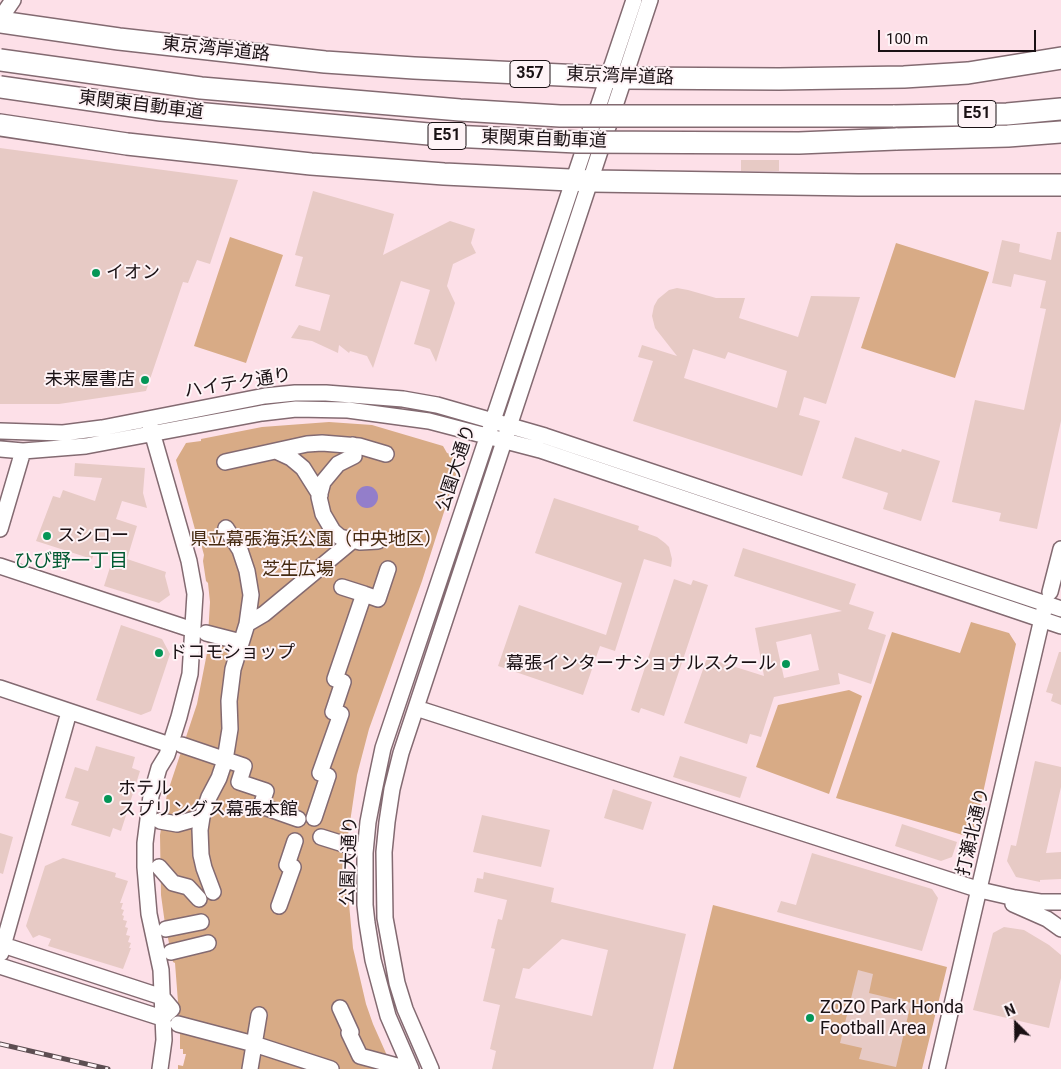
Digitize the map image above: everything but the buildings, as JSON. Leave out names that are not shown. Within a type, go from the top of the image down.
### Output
[{"type":"highway","name":"東京湾岸道路","points":[[0,20],[119,39],[325,62],[616,78],[848,78],[968,73],[1061,58]]},
{"type":"highway","name":"東関東自動車道","points":[[0,60],[201,88],[460,110],[560,116],[893,116],[1007,114],[1061,109]]},
{"type":"highway","points":[[968,73],[983,76],[1061,66]]},
{"type":"highway","name":"東関東自動車道","points":[[0,87],[161,110],[451,136],[578,142],[799,143],[1008,136],[1061,132]]},
{"type":"highway","points":[[0,125],[127,144],[226,155],[312,164],[435,173],[582,180],[858,185],[1061,185]]},
{"type":"highway","points":[[858,185],[891,177],[1061,172]]},
{"type":"street","points":[[0,20],[13,0]]},
{"type":"street","name":"公園大通り","points":[[616,78],[634,0]]},
{"type":"street","name":"公園大通り","points":[[404,1067],[373,960],[365,905],[365,853],[368,822],[383,748],[492,421],[582,180],[616,78],[650,0]]},
{"type":"street","name":"公園大通り","points":[[431,1069],[405,1009],[397,983],[385,918],[384,852],[388,814],[401,753],[508,433],[582,180]]},
{"type":"street","name":"ハイテク通り","points":[[0,431],[63,433],[265,396],[326,393],[403,399],[437,405],[492,421],[508,433]]},
{"type":"street","name":"ハイテク通り","points":[[0,449],[23,451],[86,446],[262,413],[324,408],[429,421],[488,436],[508,433]]},
{"type":"street","points":[[148,418],[189,561],[200,632],[179,717],[174,750],[160,796],[155,821],[152,864],[158,912],[170,971],[172,1040],[169,1069]]},
{"type":"street","points":[[508,433],[546,436],[1048,598],[1061,609]]},
{"type":"street","points":[[508,433],[558,456],[1061,626]]},
{"type":"street","points":[[224,462],[322,443],[353,445],[386,454]]},
{"type":"street","points":[[353,445],[354,456],[332,469],[323,482],[320,495],[323,514],[327,523],[340,537],[370,542],[378,541]]},
{"type":"street","points":[[0,529],[23,451]]},
{"type":"street","points":[[276,451],[291,458],[303,468],[320,495]]},
{"type":"street","points":[[213,892],[201,855],[200,830],[209,797],[224,764],[230,729],[229,700],[233,669],[247,624],[250,606],[250,582],[240,550],[226,528]]},
{"type":"street","points":[[247,624],[264,614],[352,540]]},
{"type":"street","name":"打瀬北通り","points":[[937,1069],[1042,620],[1061,549]]},
{"type":"street","points":[[0,566],[200,632],[241,642]]},
{"type":"street","points":[[342,587],[387,602],[393,570]]},
{"type":"street","points":[[318,819],[323,805],[328,776],[320,773],[335,744],[340,714],[351,684],[335,678],[348,654],[371,597]]},
{"type":"street","points":[[0,688],[174,750],[224,764],[244,766],[239,782],[266,791],[260,806],[298,819]]},
{"type":"street","points":[[416,708],[980,890],[1033,912],[1061,929]]},
{"type":"street","points":[[69,712],[1,951],[162,997]]},
{"type":"street","points":[[160,1069],[164,1040],[171,1017],[162,997],[161,970],[149,914],[146,889],[145,843],[151,796],[159,768],[174,750]]},
{"type":"street","points":[[160,821],[177,824],[202,818]]},
{"type":"street","points":[[321,837],[353,847]]},
{"type":"street","points":[[284,907],[300,843]]},
{"type":"street","points":[[159,867],[173,883],[188,887],[199,899]]},
{"type":"street","points":[[980,890],[1040,902],[1061,902]]},
{"type":"street","points":[[166,929],[201,922]]},
{"type":"street","points":[[171,952],[208,943]]},
{"type":"street","points":[[0,966],[171,1017],[330,1069]]},
{"type":"street","points":[[337,1009],[351,1032],[347,1034],[358,1063]]},
{"type":"street","points":[[250,1069],[259,1015]]},
{"type":"street","points":[[358,1063],[404,1067]]},
{"type":"street","points":[[358,1063],[380,1069]]},
{"type":"green space","points":[[230,237],[283,255],[246,363],[194,346]]},
{"type":"green space","points":[[896,243],[989,272],[955,378],[861,348]]},
{"type":"green space","name":"県立幕張海浜公園（中央地区）","points":[[329,422],[372,425],[443,446],[447,453],[453,455],[458,468],[422,581],[369,729],[357,775],[346,849],[353,948],[366,1004],[393,1069],[178,1069],[178,1065],[183,1066],[186,1054],[183,1054],[183,1049],[180,1049],[175,963],[173,962],[165,924],[161,895],[160,835],[167,794],[197,704],[207,653],[210,602],[203,561],[204,555],[201,544],[199,544],[176,460],[186,443],[201,441],[201,439],[262,427]]},
{"type":"green space","points":[[971,622],[1009,633],[1016,644],[973,838],[836,798],[892,632],[960,653]]},
{"type":"green space","points":[[849,690],[862,696],[829,794],[756,767],[778,705]]},
{"type":"green space","name":"ZOZO Park Honda Football Area","points":[[713,905],[947,967],[922,1069],[673,1069]]},
{"type":"shaded area","points":[[367,486],[377,493],[378,497],[371,507],[367,508],[357,501],[356,497],[363,487]]},
{"type":"railway","points":[[0,1044],[108,1069]]},
{"type":"place","name":"イオン","points":[[96,273]]},
{"type":"place","name":"未来屋書店","points":[[145,380]]},
{"type":"place","name":"スシロー","points":[[47,536]]},
{"type":"place","name":"ドコモショップ","points":[[159,653]]},
{"type":"place","name":"幕張インターナショナルスクール","points":[[786,664]]},
{"type":"place","name":"ホテル スプリングス幕張本館","points":[[108,799]]},
{"type":"place","name":"ZOZO Park Honda Football Area","points":[[810,1018]]},
{"type":"district","name":"ひび野一丁目","points":[[71,562]]},
{"type":"park label","name":"芝生広場","points":[[298,570]]}]
